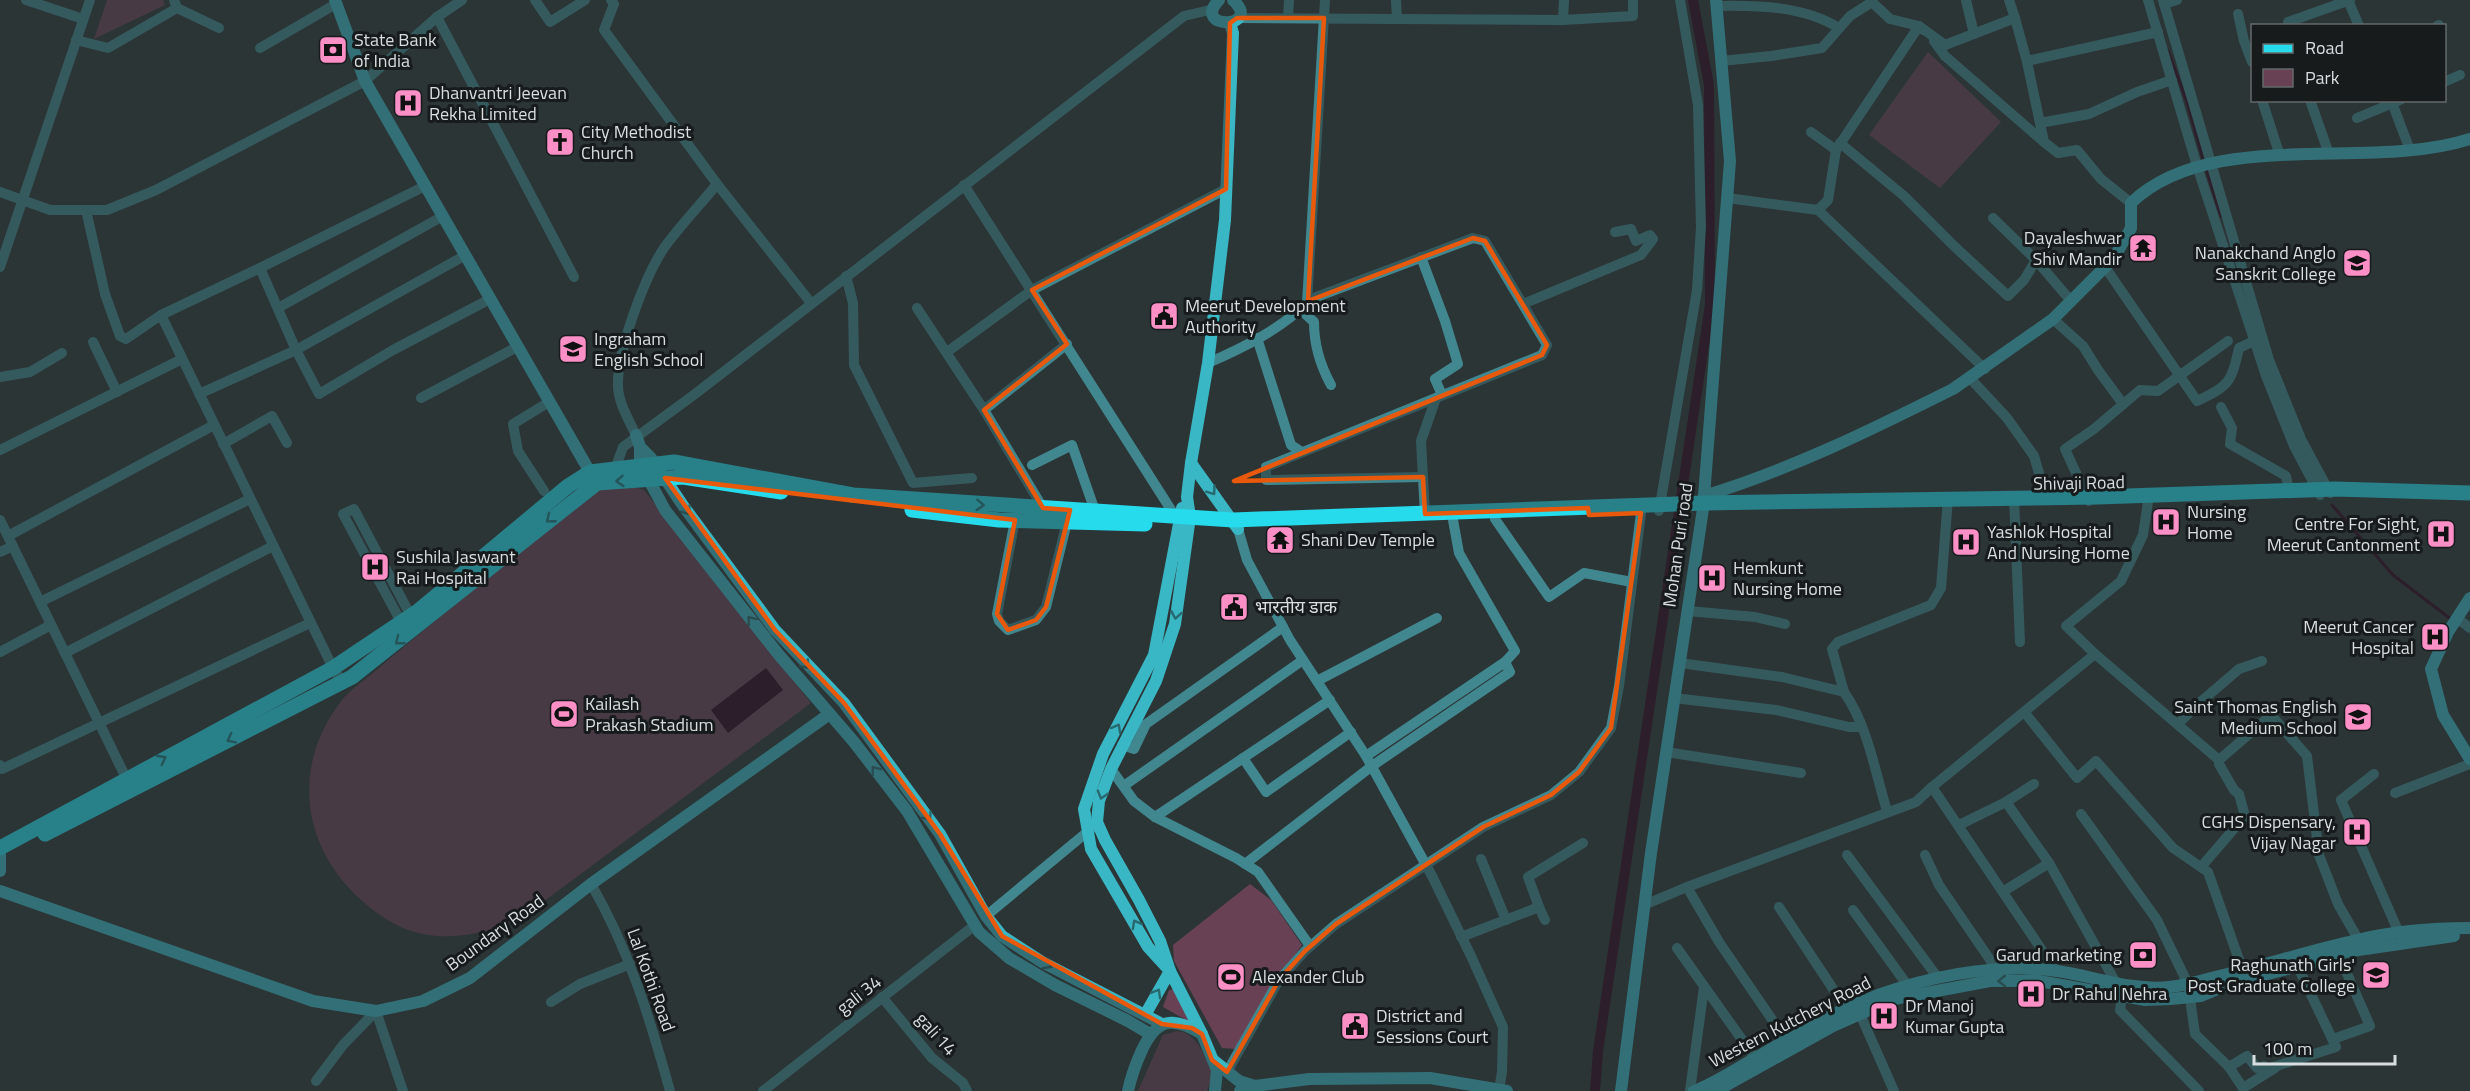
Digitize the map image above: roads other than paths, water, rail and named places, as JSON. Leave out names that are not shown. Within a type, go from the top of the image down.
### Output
[{"type":"main road","points":[[593,477],[648,470],[674,462],[853,495],[1095,511],[1235,524],[1495,519],[1588,511],[1641,513],[1661,509]]},
{"type":"main road","points":[[0,848],[342,682],[410,622],[523,532],[568,486],[615,469],[648,470],[664,478],[683,477],[858,504],[1015,520],[1067,522],[1183,519]]},
{"type":"main road","points":[[2149,498],[2289,490],[2470,493]]},
{"type":"main road","name":"Shivaji Road","points":[[1661,509],[1698,504],[2089,500],[2324,492],[2470,498]]},
{"type":"main road","points":[[2014,501],[2046,497],[2089,500]]},
{"type":"main road","points":[[1235,524],[1425,514],[1661,509]]},
{"type":"main road","points":[[0,856],[410,622]]},
{"type":"street","points":[[26,0],[83,19]]},
{"type":"street","points":[[0,267],[90,0]]},
{"type":"street","points":[[0,192],[50,210],[106,210],[156,190],[365,81],[437,16],[462,0]]},
{"type":"street","points":[[535,0],[550,22],[585,0]]},
{"type":"street","points":[[1170,971],[1148,946],[1091,849],[1084,809],[1089,788],[1103,754],[1154,655],[1183,519],[1208,363],[1225,220],[1233,33],[1234,20],[1240,9],[1234,0]]},
{"type":"street","points":[[1288,18],[1289,0]]},
{"type":"street","points":[[1325,0],[1304,307],[1314,322],[1314,339],[1321,368],[1331,385]]},
{"type":"street","points":[[1396,0],[1397,19]]},
{"type":"street","points":[[1563,20],[1564,0]]},
{"type":"street","points":[[1217,4],[1214,14],[1219,21],[1288,18],[1563,20],[1633,16],[1633,0]]},
{"type":"street","points":[[1661,509],[1697,290],[1701,227],[1698,105],[1680,0]]},
{"type":"street","points":[[1966,0],[1974,34]]},
{"type":"street","points":[[2009,0],[2026,61],[2044,142]]},
{"type":"street","points":[[2148,0],[2172,80],[2204,164],[2269,360],[2324,492]]},
{"type":"street","points":[[2177,0],[2163,2],[2204,164],[2254,341],[2281,415],[2324,492]]},
{"type":"street","points":[[2288,22],[2349,0],[2358,24]]},
{"type":"street","points":[[615,1],[604,30],[717,184],[811,303]]},
{"type":"street","points":[[260,48],[336,2],[365,81],[593,477]]},
{"type":"street","points":[[1721,61],[1822,48],[1850,16],[1872,2],[1890,19],[1919,26],[1945,45],[2015,18]]},
{"type":"street","points":[[1716,3],[1758,5],[1823,18],[1839,28]]},
{"type":"street","name":"Mohan Puri road","points":[[1621,1091],[1644,905],[1688,611],[1727,198],[1730,161],[1716,3]]},
{"type":"street","points":[[76,40],[108,48],[176,4],[219,28]]},
{"type":"street","points":[[615,469],[623,447],[638,441],[811,303],[1184,16],[1217,4]]},
{"type":"street","points":[[2238,14],[2244,41],[2251,57]]},
{"type":"street","points":[[437,16],[574,277]]},
{"type":"street","points":[[1919,26],[1945,56],[2044,142],[2058,153],[2077,150],[2102,179],[2131,203]]},
{"type":"street","points":[[1818,210],[1828,200],[1838,147],[1919,26]]},
{"type":"street","points":[[2026,61],[2158,32]]},
{"type":"street","points":[[2446,82],[2460,75]]},
{"type":"street","points":[[2040,123],[2089,114],[2137,92],[2172,80]]},
{"type":"street","points":[[2263,102],[2280,156]]},
{"type":"street","points":[[2311,102],[2329,154]]},
{"type":"street","points":[[2357,118],[2392,102]]},
{"type":"street","points":[[2394,102],[2410,150]]},
{"type":"street","points":[[1811,132],[1838,147],[1904,196],[2008,296],[2024,280],[2036,260]]},
{"type":"street","points":[[1698,504],[1829,450],[1953,389],[1985,369],[2053,319],[2114,258],[2131,228],[2131,203],[2144,191],[2204,164],[2280,156],[2446,147],[2470,139]]},
{"type":"street","points":[[717,184],[664,248],[653,267],[633,314],[618,384],[623,407],[665,510],[779,656],[828,715],[854,742],[907,811],[979,932],[1009,958],[1055,985],[1150,1034]]},
{"type":"street","points":[[964,185],[1183,519],[1175,624],[1156,681],[1111,769],[1099,801],[1098,824],[1155,931],[1170,971],[1202,1034],[1218,1079],[1215,1091]]},
{"type":"street","points":[[86,210],[105,294],[120,336],[126,339],[161,315],[425,186]]},
{"type":"street","points":[[947,352],[1032,290],[1226,189]]},
{"type":"street","points":[[1727,198],[1818,210],[1985,369]]},
{"type":"street","points":[[278,308],[443,216]]},
{"type":"street","points":[[1993,218],[2036,260],[2071,301]]},
{"type":"street","points":[[1523,304],[1641,255],[1653,238],[1650,235],[1636,241],[1631,229],[1615,232]]},
{"type":"street","points":[[1208,363],[1257,338],[1304,307],[1311,299],[1473,237],[1485,241],[1547,345],[1542,355],[1266,466],[1266,480],[1423,477]]},
{"type":"street","points":[[199,394],[296,350],[464,256]]},
{"type":"street","points":[[1421,257],[1458,364],[1435,379],[1439,397],[1421,441],[1425,514]]},
{"type":"street","points":[[2105,267],[2197,401],[2222,389],[2233,376],[2239,348],[2254,341]]},
{"type":"street","points":[[260,268],[296,350],[319,394],[393,350],[490,299]]},
{"type":"street","points":[[846,276],[853,303],[854,365],[923,501]]},
{"type":"street","points":[[917,308],[984,410],[1043,508]]},
{"type":"street","points":[[161,315],[310,622],[342,682]]},
{"type":"street","points":[[2053,319],[2083,346],[2123,404]]},
{"type":"street","points":[[1257,338],[1291,445],[1300,451]]},
{"type":"street","points":[[2089,500],[2065,448],[2094,429],[2140,390],[2158,391],[2228,341]]},
{"type":"street","points":[[93,342],[117,392]]},
{"type":"street","points":[[984,410],[1067,344]]},
{"type":"street","points":[[421,398],[517,347]]},
{"type":"street","points":[[0,377],[30,372],[62,352]]},
{"type":"street","points":[[0,450],[182,359]]},
{"type":"street","points":[[1969,377],[2007,418],[2034,456],[2046,497]]},
{"type":"street","points":[[544,491],[518,451],[513,424],[549,402]]},
{"type":"street","points":[[2221,407],[2232,428],[2230,444],[2286,476],[2289,490]]},
{"type":"street","points":[[223,444],[272,416],[287,443]]},
{"type":"street","points":[[0,552],[10,541],[214,425]]},
{"type":"street","points":[[1032,465],[1072,445],[1095,511]]},
{"type":"street","points":[[1191,463],[1235,524],[1247,560],[1283,627],[1369,761],[1426,864],[1503,1027],[1503,1090],[1430,1078],[1309,1079],[1256,1086],[1240,1091]]},
{"type":"street","points":[[664,478],[775,630],[844,702],[940,834],[986,916],[1002,936],[1042,962],[1162,1024],[1182,1023],[1202,1034]]},
{"type":"street","points":[[913,483],[972,478]]},
{"type":"street","points":[[2149,498],[2144,535],[2121,580],[2066,626],[2095,654],[2219,760],[2219,764],[2242,802],[2245,816],[2201,867]]},
{"type":"street","points":[[40,602],[250,499]]},
{"type":"street","points":[[2014,501],[2020,642]]},
{"type":"street","points":[[1887,811],[1862,727],[1844,692],[1832,648],[1838,642],[1931,604],[1941,588],[1948,502]]},
{"type":"street","points":[[354,509],[410,622],[343,514],[354,509]]},
{"type":"street","points":[[1227,1072],[1279,980],[1310,946],[1336,924],[1483,827],[1551,795],[1579,772],[1611,728],[1619,686],[1641,513]]},
{"type":"street","points":[[1495,519],[1549,597],[1584,573],[1632,582]]},
{"type":"street","points":[[0,520],[129,784]]},
{"type":"street","points":[[1015,520],[997,614],[999,621],[1008,630],[1036,620],[1046,607],[1067,522]]},
{"type":"street","points":[[1245,864],[1369,761],[1505,662],[1515,651],[1459,553],[1453,520]]},
{"type":"street","points":[[65,653],[273,546]]},
{"type":"street","points":[[2470,600],[2448,632],[2431,669],[2443,715],[2470,759]]},
{"type":"street","points":[[1688,611],[1755,617],[1785,624]]},
{"type":"street","points":[[1317,681],[1437,618]]},
{"type":"street","points":[[2456,619],[2470,628]]},
{"type":"street","points":[[0,765],[2,769],[310,622]]},
{"type":"street","points":[[0,652],[51,625]]},
{"type":"street","points":[[1122,745],[1134,749],[1146,724],[1283,627]]},
{"type":"street","points":[[1644,905],[1830,835],[1887,811],[1916,802],[2095,654]]},
{"type":"street","points":[[1125,785],[1303,660]]},
{"type":"street","points":[[2178,724],[2239,669],[2262,661]]},
{"type":"street","points":[[1680,663],[1782,677],[1844,692]]},
{"type":"street","points":[[1674,698],[1776,710],[1849,727],[1862,727]]},
{"type":"street","points":[[1155,817],[1330,700]]},
{"type":"street","points":[[2025,712],[2077,778],[2096,761],[2173,848],[2208,872],[2243,971]]},
{"type":"street","name":"Boundary Road","points":[[0,891],[313,1001],[376,1011],[423,1001],[470,978],[591,884],[828,715]]},
{"type":"street","points":[[2219,760],[2271,715],[2307,756],[2319,855],[2338,904],[2358,939]]},
{"type":"street","points":[[1243,758],[1266,792],[1351,732]]},
{"type":"street","points":[[1666,752],[1801,773]]},
{"type":"street","points":[[2395,793],[2470,764]]},
{"type":"street","points":[[1111,769],[1125,785],[1134,801],[1155,817],[1258,872],[1310,946]]},
{"type":"street","points":[[2374,774],[2341,800],[2399,933]]},
{"type":"street","points":[[1959,825],[2006,802],[2034,784]]},
{"type":"street","points":[[1932,787],[2056,971]]},
{"type":"street","points":[[2006,802],[2049,863],[2116,983]]},
{"type":"street","points":[[2081,814],[2157,920],[2188,984],[2195,1034],[2229,1067],[2244,1088],[2281,1065]]},
{"type":"street","points":[[986,916],[1098,824]]},
{"type":"street","points":[[1545,920],[1528,877],[1583,843]]},
{"type":"street","points":[[1847,855],[1938,978]]},
{"type":"street","points":[[1925,855],[1940,885],[1997,970]]},
{"type":"street","points":[[0,856],[0,871]]},
{"type":"street","points":[[1481,859],[1506,920]]},
{"type":"street","points":[[2004,891],[2049,863]]},
{"type":"street","name":"Lal Kothi Road","points":[[591,884],[610,916],[639,986],[670,1091]]},
{"type":"street","points":[[1687,887],[1719,942],[1786,1040]]},
{"type":"street","points":[[1461,937],[1539,907]]},
{"type":"street","points":[[1779,908],[1847,1010]]},
{"type":"street","points":[[1853,910],[1908,986]]},
{"type":"street","name":"gali 34","points":[[763,1091],[975,925]]},
{"type":"street","name":"Western Kutchery Road","points":[[1692,1091],[1847,1010],[1908,986],[1938,978],[1997,970],[2056,971],[2116,983],[2166,987],[2243,971],[2358,939],[2399,933],[2470,928]]},
{"type":"street","points":[[1722,1089],[1823,1031],[1860,1014],[1894,999],[1947,987],[1990,981],[2039,981],[2145,1000],[2189,998],[2201,996],[2232,983],[2338,953],[2387,944],[2470,935]]},
{"type":"street","points":[[1677,948],[1755,1058]]},
{"type":"street","points":[[2332,1039],[2370,1026],[2338,953]]},
{"type":"street","points":[[551,1002],[580,984],[630,964]]},
{"type":"street","points":[[2229,1067],[2247,1056],[2257,1068],[2264,1066],[2267,1069],[2336,1047],[2297,965]]},
{"type":"street","points":[[1145,1015],[1170,971]]},
{"type":"street","points":[[1692,1091],[1704,987]]},
{"type":"street","name":"gali 14","points":[[882,997],[932,1058],[963,1083],[967,1091]]},
{"type":"street","points":[[2122,997],[2121,1010],[2199,1091]]},
{"type":"street","points":[[316,1081],[343,1046],[376,1011],[403,1091]]},
{"type":"street","points":[[1860,1014],[1894,1091]]},
{"type":"street","points":[[1128,1091],[1137,1061],[1150,1034],[1162,1024]]},
{"type":"street","points":[[1212,1060],[1239,1081],[1256,1086]]},
{"type":"waterway","points":[[1595,1091],[1598,1051],[1710,305],[1709,85],[1693,0]]},
{"type":"waterway","points":[[2168,51],[2187,102],[2204,162]]},
{"type":"waterway","points":[[2206,168],[2221,216]]},
{"type":"waterway","points":[[2332,505],[2393,575],[2452,620]]},
{"type":"place","name":"State Bank of India","points":[[333,50]]},
{"type":"place","name":"Dhanvantri Jeevan Rekha Limited","points":[[408,103]]},
{"type":"place","name":"City Methodist Church","points":[[560,142]]},
{"type":"place","name":"Dayaleshwar Shiv Mandir","points":[[2143,248]]},
{"type":"place","name":"Nanakchand Anglo Sanskrit College","points":[[2357,263]]},
{"type":"place","name":"Meerut Development Authority","points":[[1164,316]]},
{"type":"place","name":"Ingraham English School","points":[[573,349]]},
{"type":"place","name":"Nursing Home","points":[[2166,522]]},
{"type":"place","name":"Centre For Sight, Meerut Cantonment","points":[[2441,534]]},
{"type":"place","name":"Shani Dev Temple","points":[[1280,540]]},
{"type":"place","name":"Yashlok Hospital And Nursing Home","points":[[1966,542]]},
{"type":"place","name":"Sushila Jaswant Rai Hospital","points":[[375,567]]},
{"type":"place","name":"Hemkunt Nursing Home","points":[[1712,578]]},
{"type":"place","name":"भारतीय डाक","points":[[1234,607]]},
{"type":"place","name":"Meerut Cancer Hospital","points":[[2435,637]]},
{"type":"place","name":"Kailash Prakash Stadium","points":[[564,714]]},
{"type":"place","name":"Saint Thomas English Medium School","points":[[2358,717]]},
{"type":"place","name":"CGHS Dispensary, Vijay Nagar","points":[[2357,832]]},
{"type":"place","name":"Garud marketing","points":[[2143,955]]},
{"type":"place","name":"Raghunath Girls' Post Graduate College","points":[[2376,975]]},
{"type":"place","name":"Alexander Club","points":[[1231,977]]},
{"type":"place","name":"Dr Rahul Nehra","points":[[2031,994]]},
{"type":"place","name":"Dr Manoj Kumar Gupta","points":[[1884,1016]]},
{"type":"place","name":"District and Sessions Court","points":[[1355,1026]]}]
